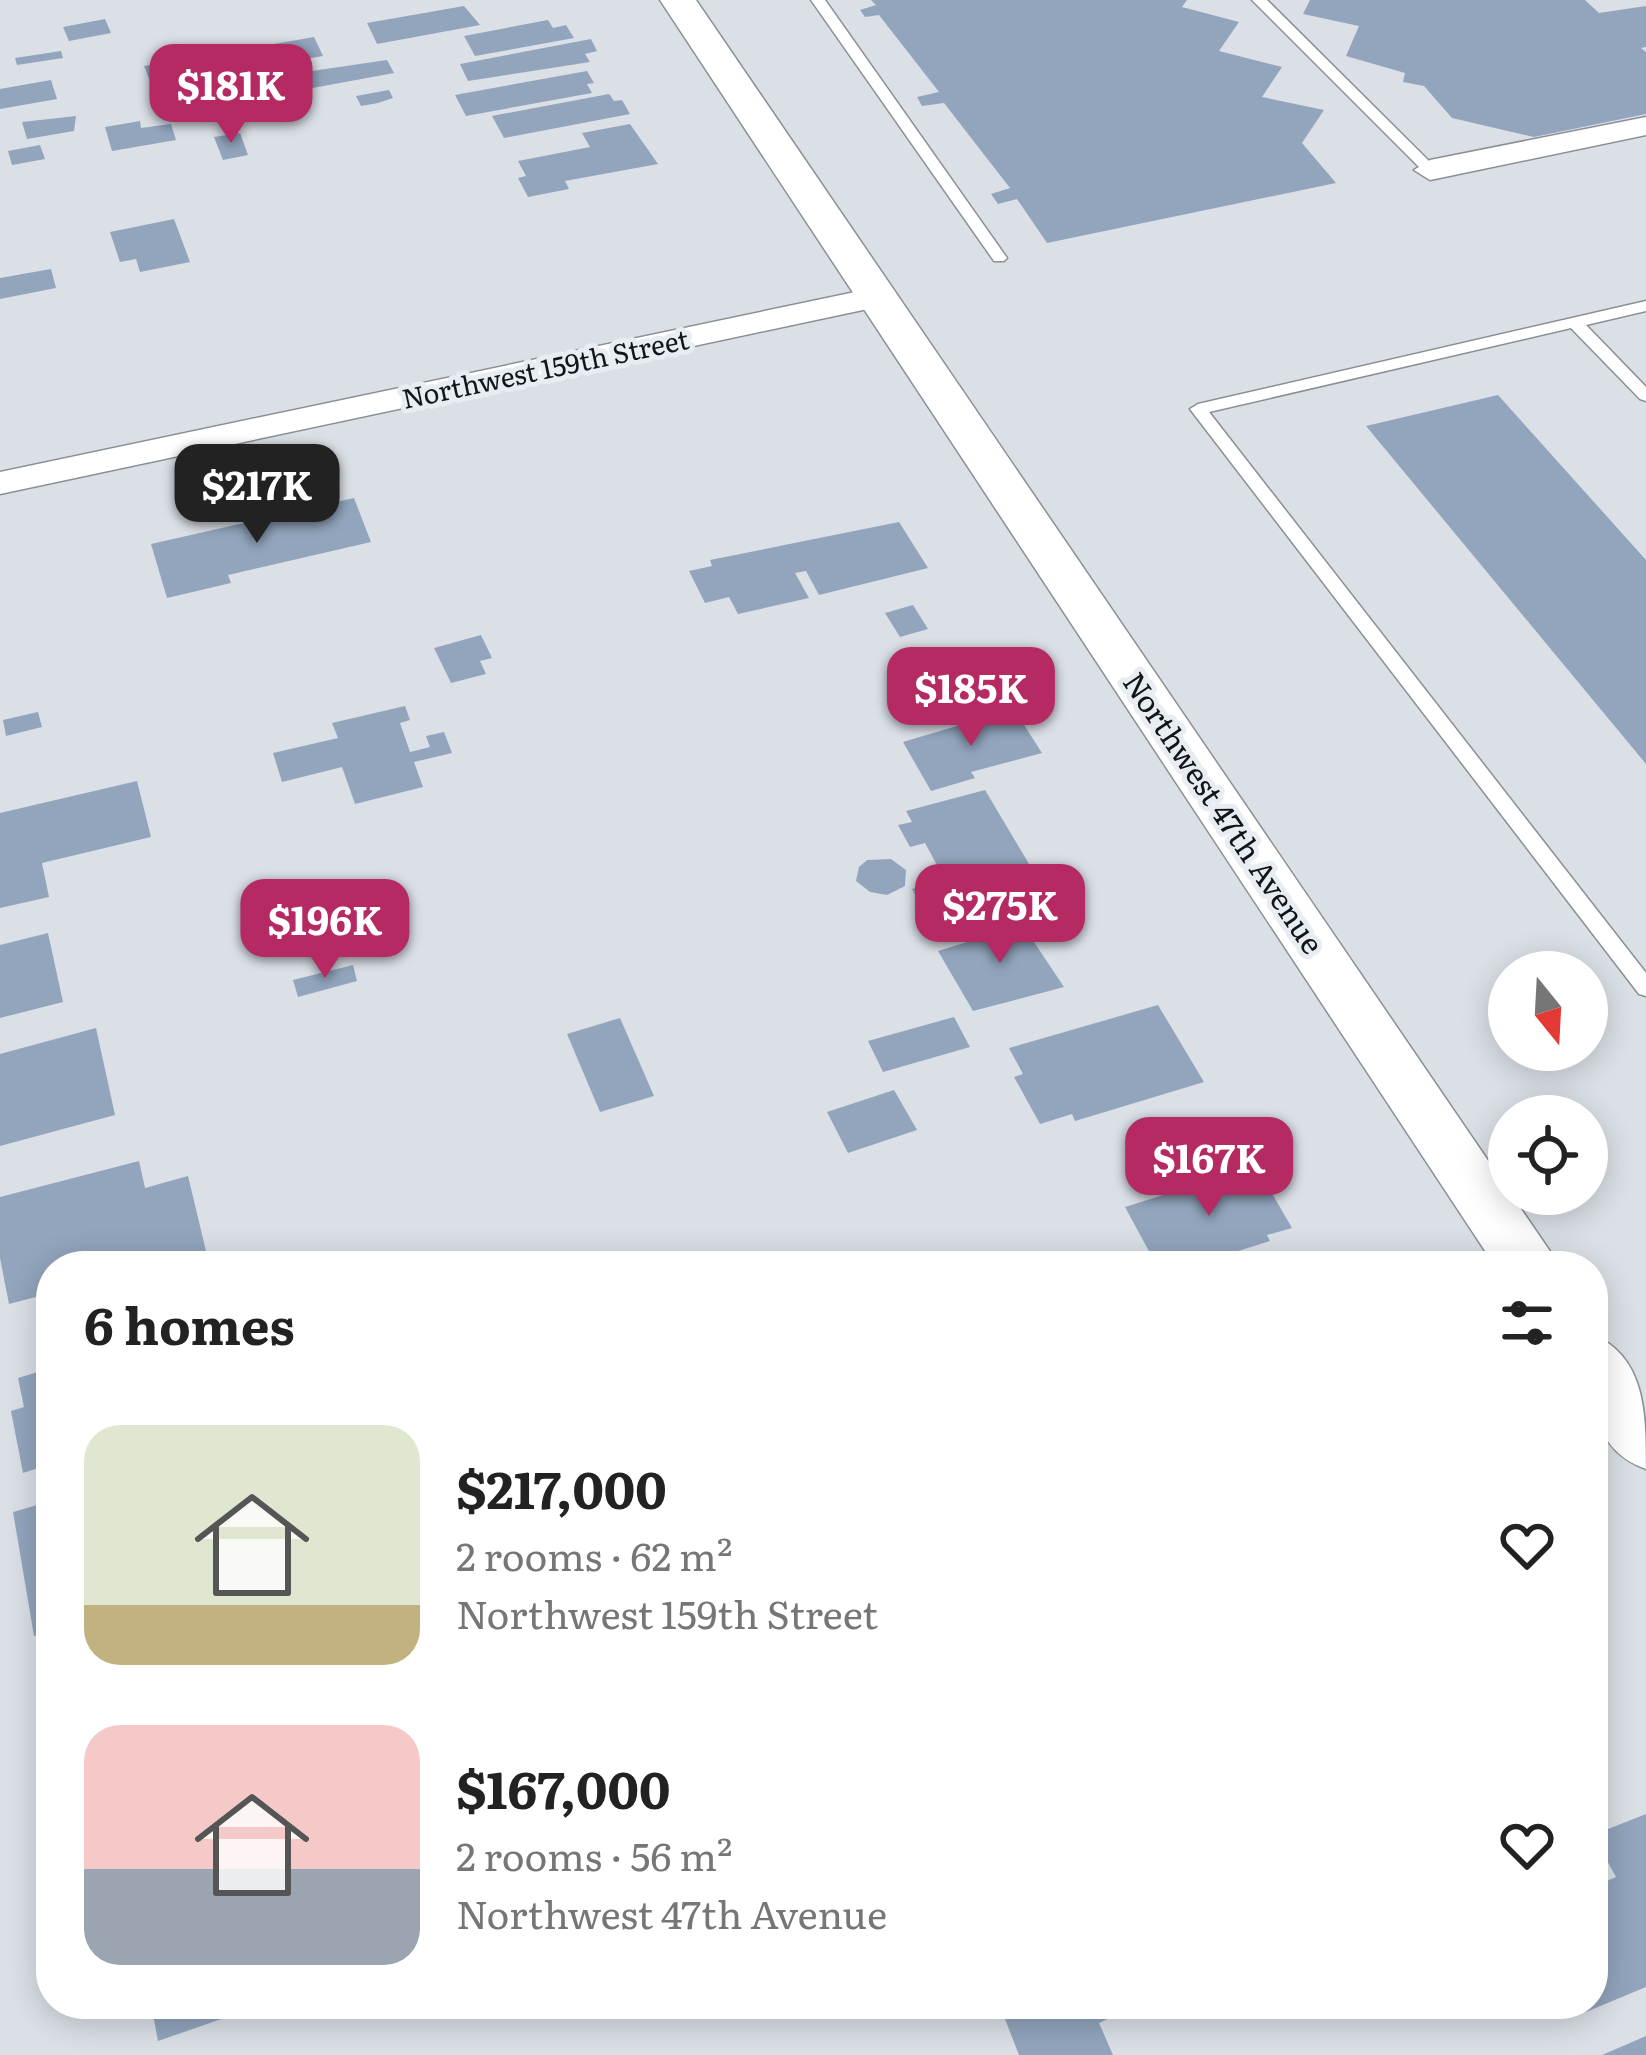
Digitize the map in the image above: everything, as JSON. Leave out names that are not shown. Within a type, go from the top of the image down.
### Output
[{"type":"street","name":"Northwest 47th Avenue","points":[[678,0],[1519,1251]]},
{"type":"street","points":[[1430,170],[1646,126]]},
{"type":"street","name":"Northwest 159th Street","points":[[0,483],[880,297]]},
{"type":"street","points":[[1608,1384],[1646,1441]]},
{"type":"lane","points":[[818,0],[999,258]]},
{"type":"lane","points":[[1259,0],[1430,170]]},
{"type":"lane","points":[[1646,305],[1198,409],[1646,988]]},
{"type":"lane","points":[[1574,322],[1646,395]]},
{"type":"building","points":[[871,0],[1187,0],[1182,7],[1239,22],[1219,51],[1282,67],[1262,97],[1324,110],[1302,143],[1336,183],[1047,243],[1017,199],[998,204],[991,194],[1010,188],[944,103],[922,106],[917,97],[939,92],[879,15],[865,17],[860,10],[876,5]]},
{"type":"building","points":[[1310,0],[1585,0],[1599,13],[1646,6],[1646,47],[1641,48],[1646,52],[1646,114],[1534,137],[1452,118],[1424,86],[1403,82],[1405,73],[1346,56],[1359,26],[1303,14]]},
{"type":"building","points":[[464,6],[480,25],[377,44],[367,23]]},
{"type":"building","points":[[105,19],[111,33],[69,41],[63,27]]},
{"type":"building","points":[[548,20],[553,28],[566,25],[574,38],[475,56],[464,36]]},
{"type":"building","points":[[314,37],[323,56],[282,63],[274,44]]},
{"type":"building","points":[[591,39],[597,51],[585,54],[590,62],[468,81],[460,64]]},
{"type":"building","points":[[61,51],[63,58],[17,65],[15,58]]},
{"type":"building","points":[[202,52],[208,66],[187,70],[181,56]]},
{"type":"building","points":[[387,60],[394,73],[291,92],[286,81],[307,77],[305,72]]},
{"type":"building","points":[[172,61],[178,76],[150,81],[144,66]]},
{"type":"building","points":[[587,71],[594,83],[587,84],[592,93],[466,116],[455,95]]},
{"type":"building","points":[[269,77],[274,89],[216,102],[209,101],[204,89]]},
{"type":"building","points":[[51,80],[57,99],[0,109],[0,89]]},
{"type":"building","points":[[389,90],[393,98],[378,103],[361,106],[356,96]]},
{"type":"building","points":[[609,94],[614,101],[622,100],[630,114],[504,138],[492,116]]},
{"type":"building","points":[[76,116],[74,131],[27,139],[22,122]]},
{"type":"building","points":[[140,121],[141,128],[171,124],[176,140],[112,151],[105,127]]},
{"type":"building","points":[[630,124],[658,164],[565,181],[569,189],[528,197],[518,178],[526,176],[518,161],[590,147],[582,133]]},
{"type":"building","points":[[240,133],[248,155],[223,160],[214,137]]},
{"type":"building","points":[[40,145],[45,159],[12,165],[8,151]]},
{"type":"building","points":[[174,219],[190,262],[140,272],[136,259],[120,262],[110,232]]},
{"type":"building","points":[[51,269],[56,288],[0,299],[0,278]]},
{"type":"building","points":[[1498,395],[1646,560],[1646,764],[1366,426]]},
{"type":"building","points":[[354,498],[371,542],[228,575],[231,583],[167,598],[151,544]]},
{"type":"building","points":[[899,522],[928,568],[819,595],[806,571],[795,573],[809,598],[738,614],[729,597],[705,603],[689,571],[712,566],[710,560]]},
{"type":"building","points":[[913,605],[928,629],[900,637],[885,613]]},
{"type":"building","points":[[481,635],[492,658],[480,661],[486,674],[451,683],[434,648]]},
{"type":"building","points":[[405,706],[410,720],[400,723],[410,752],[430,747],[426,736],[444,732],[452,753],[414,762],[423,787],[355,804],[342,767],[282,782],[273,753],[338,738],[332,723]]},
{"type":"building","points":[[1014,709],[1042,753],[971,772],[975,778],[931,791],[903,742]]},
{"type":"building","points":[[38,712],[42,727],[6,736],[3,720]]},
{"type":"building","points":[[137,781],[151,837],[42,863],[49,897],[0,908],[0,813]]},
{"type":"building","points":[[985,790],[1035,874],[1011,881],[1017,889],[926,914],[912,889],[945,880],[925,843],[910,847],[898,825],[912,822],[906,811]]},
{"type":"building","points":[[891,859],[906,870],[905,886],[887,895],[870,892],[856,881],[859,867],[867,860]]},
{"type":"building","points":[[1018,918],[1064,987],[973,1011],[938,951],[967,942],[963,936]]},
{"type":"building","points":[[48,933],[63,1002],[0,1018],[0,945]]},
{"type":"building","points":[[353,965],[357,981],[298,997],[293,980]]},
{"type":"building","points":[[1158,1005],[1204,1082],[1075,1121],[1072,1114],[1040,1124],[1014,1077],[1023,1074],[1009,1048]]},
{"type":"building","points":[[954,1017],[970,1047],[883,1072],[868,1041]]},
{"type":"building","points":[[620,1018],[654,1096],[600,1112],[567,1034]]},
{"type":"building","points":[[96,1028],[115,1115],[0,1146],[0,1054]]},
{"type":"building","points":[[894,1090],[917,1130],[848,1153],[827,1112]]},
{"type":"building","points":[[139,1161],[145,1188],[188,1176],[206,1251],[36,1251],[36,1297],[9,1304],[0,1258],[0,1197]]},
{"type":"building","points":[[1256,1166],[1292,1228],[1238,1251],[1149,1251],[1125,1207]]},
{"type":"building","points":[[36,1373],[36,1469],[23,1473],[11,1411],[24,1407],[18,1378]]},
{"type":"building","points":[[36,1505],[34,1636],[13,1512]]},
{"type":"building","points":[[1646,1814],[1646,1987],[1608,2003],[1608,1880],[1616,1877],[1608,1862],[1608,1829]]},
{"type":"building","points":[[154,2019],[222,2019],[158,2041]]},
{"type":"building","points":[[1005,2019],[1108,2019],[1099,2023],[1113,2055],[1019,2055]]},
{"type":"building","points":[[1646,2036],[1646,2055],[1602,2055]]}]
